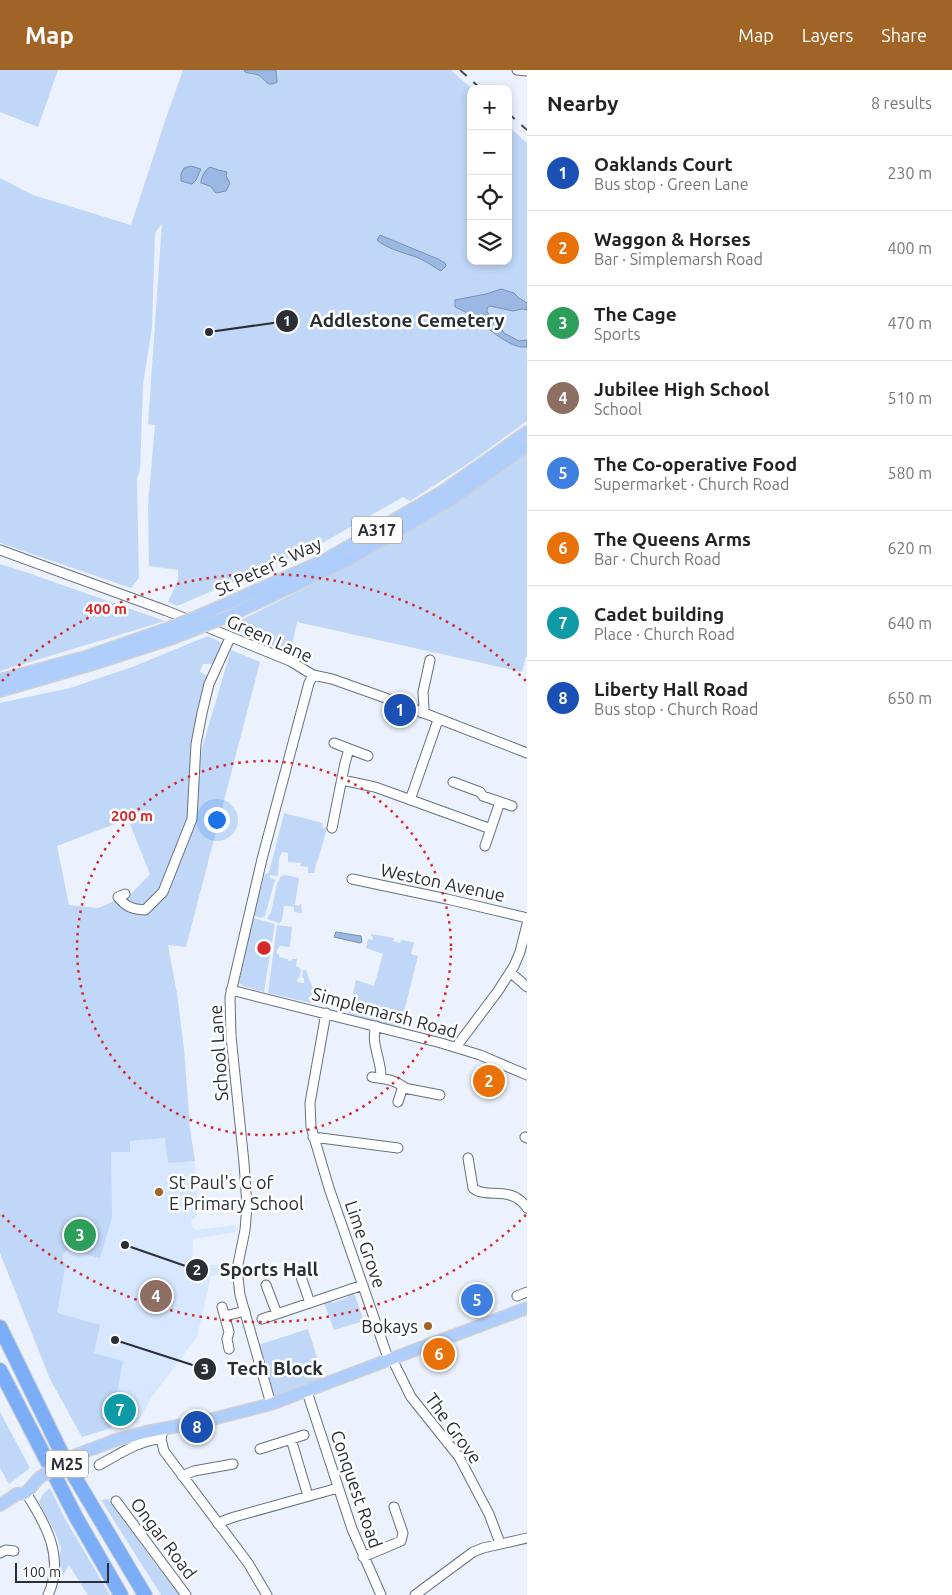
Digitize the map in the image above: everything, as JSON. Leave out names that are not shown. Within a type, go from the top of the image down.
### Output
[{"type":"highway","name":"M25","points":[[0,1328],[67,1464],[145,1595]]},
{"type":"highway","name":"M25","points":[[0,1370],[76,1517],[121,1595]]},
{"type":"main road","name":"St Peter's Way","points":[[0,691],[93,664],[171,633],[215,610],[334,556],[442,492],[527,432]]},
{"type":"main road","name":"St Peter's Way","points":[[0,680],[229,616],[348,560],[449,501],[527,446]]},
{"type":"main road","points":[[0,1506],[17,1494],[26,1492],[39,1478],[76,1455],[116,1440],[162,1434],[271,1404],[527,1308]]},
{"type":"street","points":[[517,70],[527,71]]},
{"type":"street","name":"Green Lane","points":[[0,550],[167,611],[290,661],[313,675],[332,679],[527,753]]},
{"type":"street","points":[[125,894],[118,897],[124,904],[130,908],[145,910],[163,892],[192,819],[196,744],[207,690],[230,638]]},
{"type":"street","points":[[422,713],[430,660]]},
{"type":"street","name":"School Lane","points":[[271,1404],[245,1311],[236,1269],[245,1230],[247,1206],[229,1006],[231,990],[262,859],[309,683],[313,675]]},
{"type":"street","points":[[410,800],[438,720]]},
{"type":"street","points":[[334,743],[368,756]]},
{"type":"street","points":[[332,828],[349,749]]},
{"type":"street","points":[[342,780],[375,787],[491,829]]},
{"type":"street","points":[[453,782],[480,792],[483,796],[512,806]]},
{"type":"street","points":[[485,846],[500,802]]},
{"type":"street","name":"Weston Avenue","points":[[352,879],[447,898],[527,918]]},
{"type":"street","points":[[456,1047],[510,972],[525,938],[527,924]]},
{"type":"street","points":[[510,972],[527,987]]},
{"type":"street","name":"Simplemarsh Road","points":[[231,990],[326,1012],[456,1047],[527,1075]]},
{"type":"street","name":"Lime Grove","points":[[326,1012],[310,1102],[311,1127],[329,1188],[390,1360]]},
{"type":"street","points":[[376,1026],[374,1037],[382,1068],[377,1077],[392,1080],[403,1086],[440,1095]]},
{"type":"street","points":[[398,1102],[403,1086]]},
{"type":"street","points":[[313,1137],[398,1147]]},
{"type":"street","points":[[468,1158],[472,1188],[483,1193],[494,1192],[514,1197],[522,1201],[527,1208]]},
{"type":"street","points":[[299,1271],[310,1303]]},
{"type":"street","points":[[266,1285],[277,1314]]},
{"type":"street","points":[[262,1319],[363,1285]]},
{"type":"street","points":[[517,1296],[527,1292]]},
{"type":"street","points":[[222,1307],[229,1332],[227,1339],[229,1348]]},
{"type":"street","points":[[225,1316],[245,1311]]},
{"type":"street","name":"The Grove","points":[[390,1360],[411,1397],[459,1457],[489,1514],[500,1543]]},
{"type":"street","name":"Conquest Road","points":[[307,1392],[338,1488],[363,1557],[380,1595]]},
{"type":"street","points":[[99,1465],[122,1452],[153,1440],[162,1434],[164,1451],[248,1563],[267,1595]]},
{"type":"street","points":[[260,1449],[304,1435]]},
{"type":"street","points":[[291,1439],[308,1496]]},
{"type":"street","points":[[182,1476],[194,1471],[233,1464]]},
{"type":"street","points":[[218,1524],[234,1517],[338,1488]]},
{"type":"street","points":[[26,1492],[46,1526],[52,1543],[55,1566],[48,1595]]},
{"type":"street","name":"Ongar Road","points":[[116,1501],[186,1595]]},
{"type":"street","points":[[363,1557],[401,1541],[403,1533],[394,1507]]},
{"type":"street","points":[[415,1595],[473,1552],[500,1543],[527,1538]]},
{"type":"street","points":[[1,1549],[14,1552]]},
{"type":"shaded area","points":[[0,70],[58,70],[38,127],[0,112]]},
{"type":"shaded area","points":[[183,70],[451,70],[468,85],[467,265],[512,265],[512,130],[527,143],[527,421],[472,461],[410,501],[403,497],[317,546],[177,606],[168,602],[178,580],[178,570],[149,566],[148,505],[155,425],[148,424],[162,223],[155,233],[152,327],[143,385],[140,470],[137,479],[139,578],[131,588],[0,543],[0,178],[33,195],[131,225]]},
{"type":"shaded area","points":[[244,70],[276,70],[277,82],[273,84],[268,83],[258,75],[247,73]]},
{"type":"shaded area","points":[[191,166],[201,169],[196,180],[192,184],[181,181],[181,174],[184,168]]},
{"type":"shaded area","points":[[210,167],[227,172],[226,176],[230,183],[226,191],[216,193],[210,186],[201,183],[206,170]]},
{"type":"shaded area","points":[[380,235],[438,259],[445,263],[446,266],[441,271],[420,259],[389,248],[377,240]]},
{"type":"shaded area","points":[[501,289],[514,293],[527,303],[527,310],[513,311],[490,306],[487,308],[487,312],[504,333],[519,341],[527,340],[527,347],[520,347],[505,341],[469,314],[455,307],[455,300]]},
{"type":"shaded area","points":[[527,452],[527,653],[522,672],[297,622],[291,652],[227,627],[325,578],[442,512]]},
{"type":"shaded area","points":[[0,564],[28,573],[165,621],[0,671]]},
{"type":"shaded area","points":[[208,636],[222,643],[213,664],[203,664],[200,672],[207,676],[193,732],[188,816],[172,870],[195,822],[202,748],[231,650],[260,662],[186,947],[168,945],[177,994],[184,1050],[190,1129],[195,1161],[168,1163],[165,1138],[130,1141],[130,1152],[111,1152],[112,1217],[100,1258],[68,1250],[63,1254],[62,1261],[66,1264],[57,1313],[100,1325],[94,1353],[123,1361],[111,1428],[82,1437],[50,1379],[0,1253],[0,703],[70,688],[132,667]],"holes":[[[128,819],[150,874],[131,894],[98,908],[69,905],[57,846]]]},
{"type":"shaded area","points":[[284,813],[323,823],[322,827],[327,828],[314,873],[308,873],[308,867],[300,866],[301,863],[288,862],[288,853],[282,852],[279,859],[278,876],[270,875],[270,878],[276,880],[265,916],[261,918],[253,915],[265,874],[269,873]]},
{"type":"shaded area","points":[[286,875],[299,878],[295,905],[299,906],[301,904],[302,913],[294,912],[294,908],[291,906],[284,906],[282,921],[279,923],[267,919],[271,912],[277,884],[281,876]]},
{"type":"shaded area","points":[[253,918],[275,924],[264,992],[239,983]]},
{"type":"shaded area","points":[[277,925],[292,927],[290,947],[279,946],[277,954],[279,954],[279,957],[289,961],[297,959],[296,966],[301,969],[297,982],[304,983],[304,978],[302,978],[303,970],[306,970],[313,989],[311,1003],[268,993]]},
{"type":"shaded area","points":[[336,932],[361,936],[362,942],[334,937]]},
{"type":"shaded area","points":[[371,934],[394,938],[393,941],[400,943],[401,940],[414,942],[411,954],[418,956],[400,1028],[348,1014],[356,980],[374,986],[383,954],[366,948],[368,939],[373,940]]},
{"type":"shaded area","points":[[167,945],[177,994],[194,1157],[198,1204],[195,1219],[191,1220],[192,1227],[196,1230],[235,1225],[236,1232],[193,1239],[192,1266],[226,1264],[226,1274],[211,1276],[197,1337],[151,1398],[138,1423],[121,1425],[82,1437],[50,1379],[0,1253]]},
{"type":"shaded area","points":[[354,1293],[364,1321],[334,1330],[324,1303],[329,1301],[332,1303],[347,1298]]},
{"type":"shaded area","points":[[308,1329],[324,1379],[272,1397],[258,1345]]},
{"type":"shaded area","points":[[0,1412],[30,1468],[9,1484],[0,1468]]},
{"type":"shaded area","points":[[50,1488],[64,1517],[110,1595],[88,1595],[69,1565],[63,1576],[59,1562],[61,1548],[39,1502],[43,1494]]},
{"type":"shaded area","points":[[108,1499],[180,1595],[161,1595],[101,1500]]},
{"type":"railway","points":[[460,70],[477,85]]},
{"type":"railway","points":[[512,117],[527,130]]},
{"type":"place","name":"Addlestone Cemetery","points":[[209,332]]},
{"type":"place","name":"Oaklands Court","points":[[400,710]]},
{"type":"place","name":"Waggon & Horses","points":[[489,1081]]},
{"type":"place","name":"St Paul's C of E Primary School","points":[[159,1192]]},
{"type":"place","name":"The Cage","points":[[80,1235]]},
{"type":"place","name":"Sports Hall","points":[[125,1245]]},
{"type":"place","name":"Jubilee High School","points":[[156,1296]]},
{"type":"place","name":"The Co-operative Food","points":[[477,1300]]},
{"type":"place","name":"Bokays","points":[[428,1326]]},
{"type":"place","name":"Tech Block","points":[[115,1340]]},
{"type":"place","name":"The Queens Arms","points":[[439,1354]]},
{"type":"place","name":"Cadet building","points":[[120,1410]]},
{"type":"place","name":"Liberty Hall Road","points":[[197,1427]]}]
